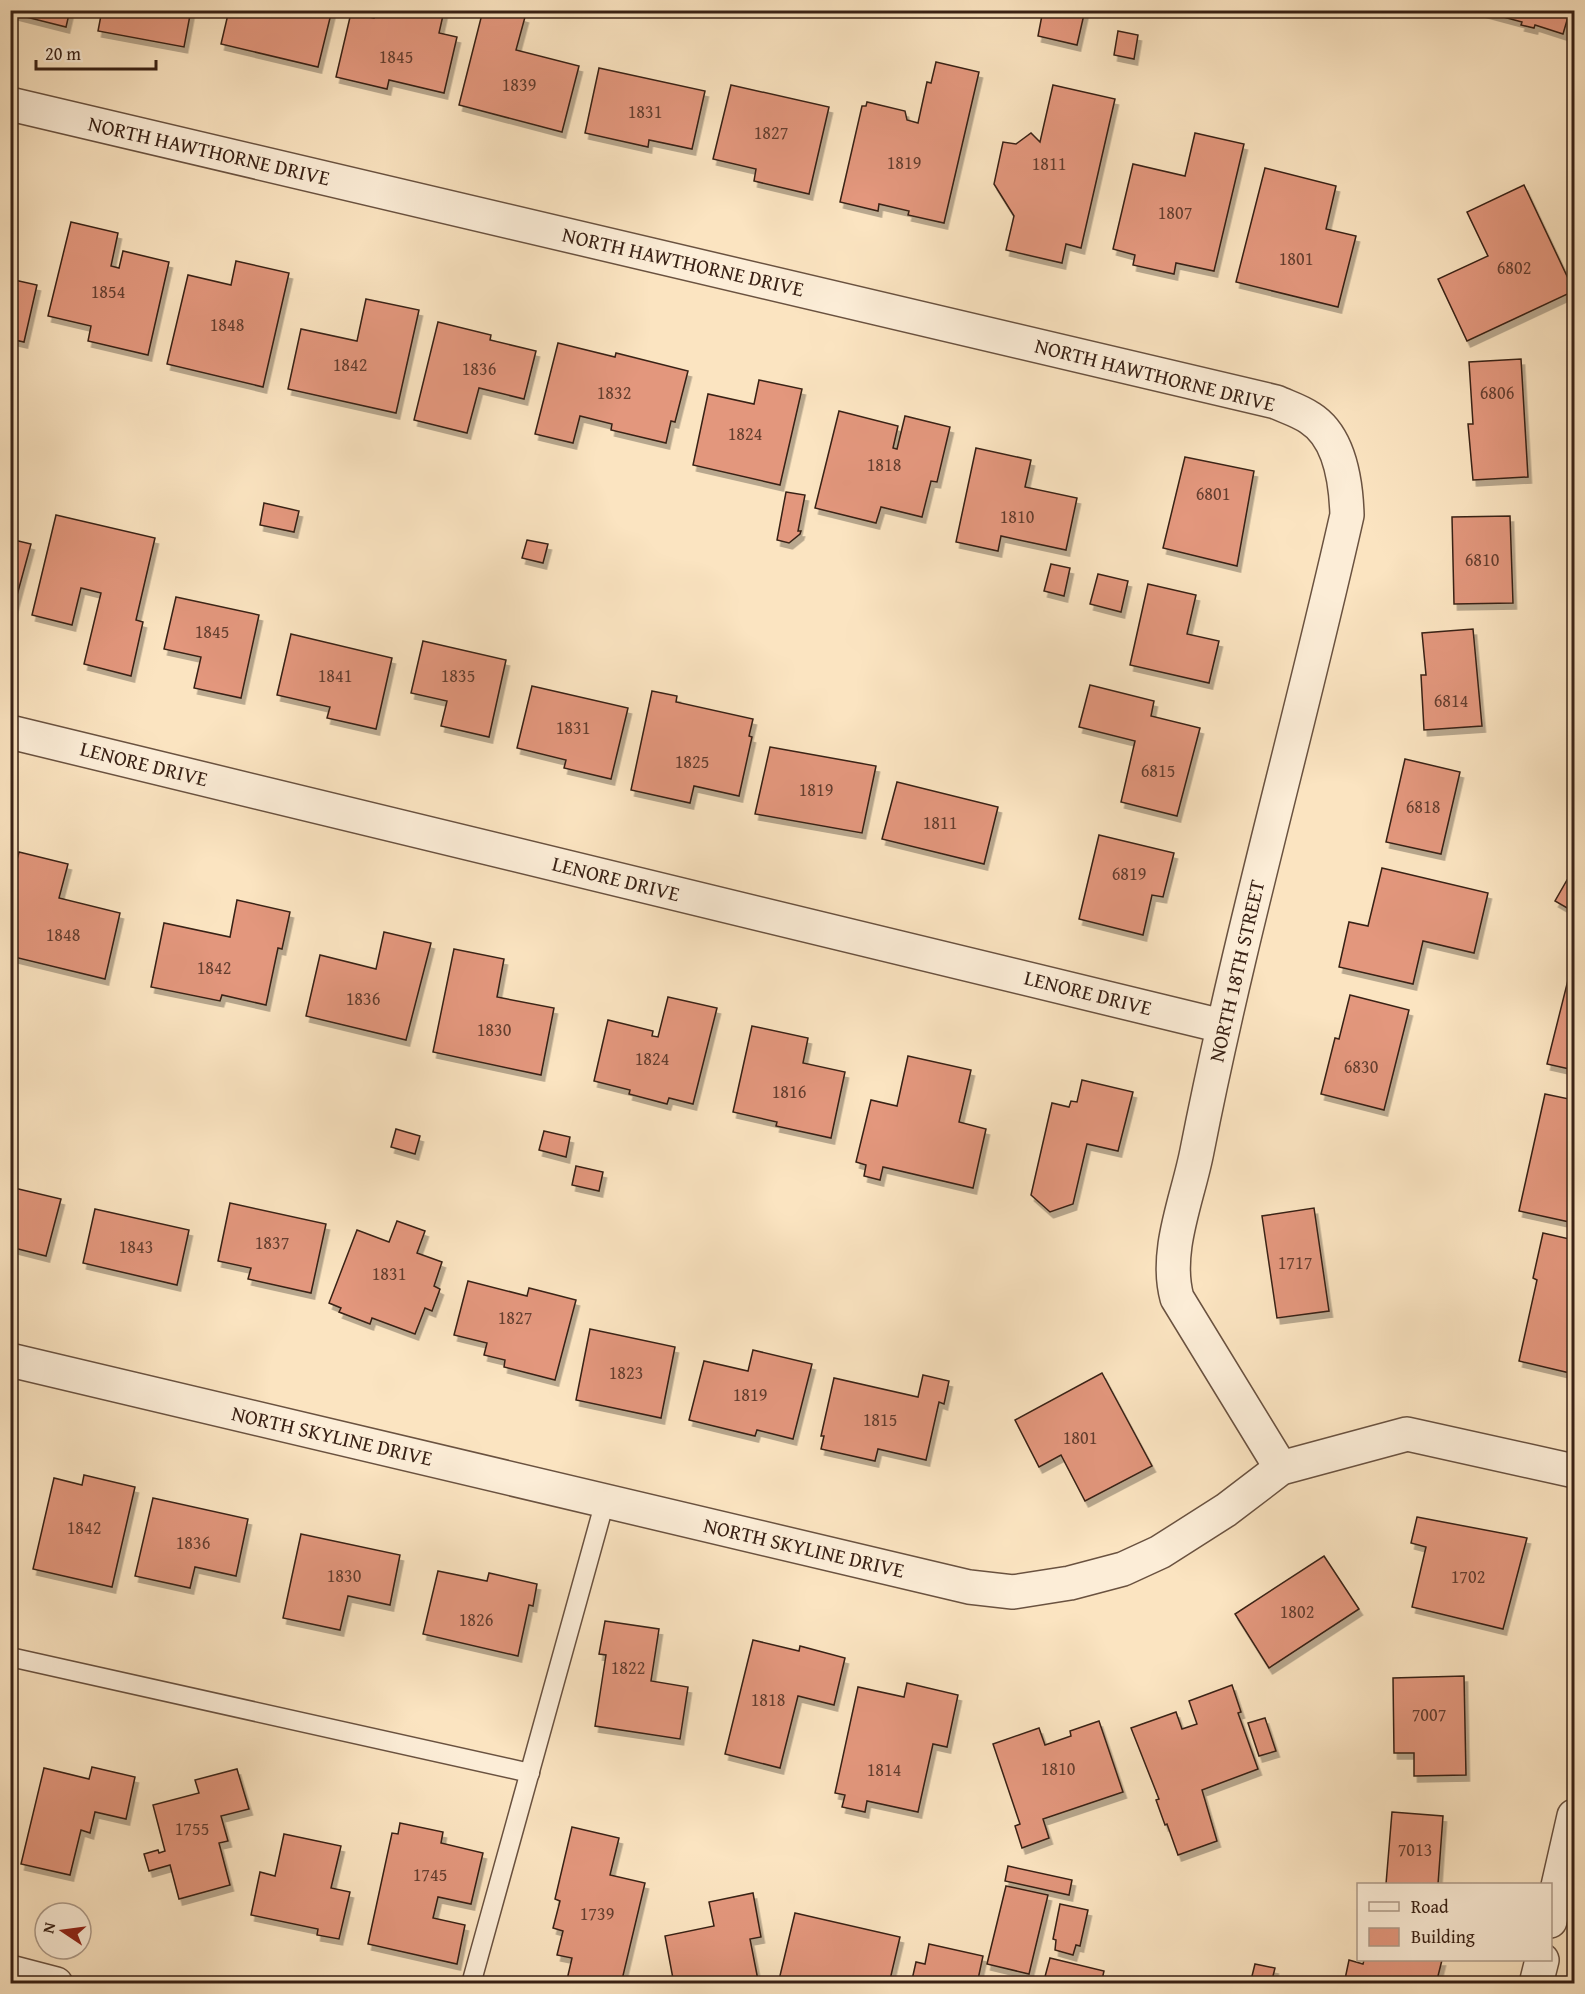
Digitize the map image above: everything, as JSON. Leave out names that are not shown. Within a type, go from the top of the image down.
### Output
[{"type":"street","name":"NORTH HAWTHORNE DRIVE","points":[[10,104],[1276,402],[1311,418],[1336,452]]},
{"type":"street","name":"NORTH 18TH STREET","points":[[1281,1468],[1177,1298],[1172,1279],[1177,1239],[1194,1171],[1222,1026],[1347,515],[1346,483],[1336,452]]},
{"type":"street","name":"LENORE DRIVE","points":[[10,732],[1222,1026]]},
{"type":"street","name":"NORTH SKYLINE DRIVE","points":[[10,1360],[969,1587],[1013,1592],[1070,1583],[1132,1565],[1160,1552],[1226,1510],[1281,1468],[1407,1434],[1575,1471]]},
{"type":"street","points":[[1552,1917],[1575,1816]]},
{"type":"street","points":[[1536,1983],[1542,1961]]},
{"type":"street","points":[[10,1972],[56,1983]]},
{"type":"lane","points":[[471,1983],[605,1501]]},
{"type":"lane","points":[[10,1657],[530,1773]]},
{"type":"building","points":[[10,10],[70,10],[66,27],[10,13]]},
{"type":"building","points":[[102,10],[191,10],[184,47],[98,31]]},
{"type":"building","points":[[229,10],[332,10],[318,67],[221,44]]},
{"type":"building","points":[[376,10],[444,11],[439,33],[457,37],[444,93],[389,80],[387,89],[336,77],[351,13],[374,18]]},
{"type":"building","points":[[483,10],[501,10],[525,17],[516,50],[579,66],[562,132],[459,105]]},
{"type":"building","points":[[1043,10],[1085,10],[1077,45],[1038,36]]},
{"type":"building","points":[[1570,10],[1563,34],[1535,25],[1534,28],[1521,25],[1522,22],[1481,11]]},
{"type":"building","points":[[1118,31],[1138,35],[1134,59],[1114,55]]},
{"type":"building","points":[[936,62],[979,72],[944,223],[908,215],[909,211],[879,204],[878,211],[840,202],[862,106],[866,106],[867,102],[905,111],[907,120],[918,123],[927,82],[931,83]]},
{"type":"building","points":[[599,68],[705,91],[692,149],[649,140],[648,147],[585,133]]},
{"type":"building","points":[[731,85],[829,107],[809,194],[754,181],[756,169],[713,159]]},
{"type":"building","points":[[1053,85],[1115,99],[1081,248],[1066,244],[1062,263],[1006,250],[1014,216],[994,184],[1003,142],[1016,144],[1031,133],[1040,142]]},
{"type":"building","points":[[1195,133],[1244,144],[1214,271],[1176,263],[1174,274],[1133,265],[1135,255],[1113,249],[1133,164],[1185,176]]},
{"type":"building","points":[[1265,168],[1336,186],[1326,229],[1356,236],[1338,307],[1236,282]]},
{"type":"building","points":[[1524,185],[1574,291],[1467,341],[1438,279],[1488,256],[1467,212]]},
{"type":"building","points":[[71,222],[118,233],[111,266],[119,268],[123,251],[169,262],[148,355],[88,341],[91,326],[48,316]]},
{"type":"building","points":[[236,261],[289,273],[263,387],[167,364],[188,275],[231,285]]},
{"type":"building","points":[[10,279],[37,285],[24,342],[10,339]]},
{"type":"building","points":[[366,299],[419,310],[396,413],[288,389],[301,329],[357,341]]},
{"type":"building","points":[[438,322],[491,335],[490,340],[536,351],[524,399],[479,388],[467,433],[414,420]]},
{"type":"building","points":[[558,343],[615,357],[616,353],[688,371],[675,422],[671,421],[666,443],[611,430],[612,424],[580,416],[573,443],[535,434]]},
{"type":"building","points":[[1521,359],[1528,477],[1473,480],[1468,424],[1473,424],[1469,362]]},
{"type":"building","points":[[759,380],[802,389],[780,485],[693,465],[708,394],[754,404]]},
{"type":"building","points":[[839,411],[898,426],[893,448],[897,449],[905,416],[950,427],[937,482],[931,481],[922,517],[881,507],[876,523],[815,508]]},
{"type":"building","points":[[976,448],[1031,460],[1025,487],[1077,498],[1066,550],[1001,536],[998,551],[956,542]]},
{"type":"building","points":[[1185,457],[1254,471],[1237,566],[1163,548]]},
{"type":"building","points":[[786,492],[805,495],[798,531],[801,531],[800,534],[789,543],[777,540]]},
{"type":"building","points":[[264,503],[299,511],[294,532],[260,525]]},
{"type":"building","points":[[56,515],[155,538],[136,620],[143,622],[131,676],[84,664],[101,593],[81,588],[72,625],[32,615]]},
{"type":"building","points":[[1510,516],[1513,603],[1454,604],[1452,517]]},
{"type":"building","points":[[10,539],[31,544],[10,621]]},
{"type":"building","points":[[527,540],[548,544],[543,563],[522,558]]},
{"type":"building","points":[[1051,564],[1070,568],[1064,596],[1044,591]]},
{"type":"building","points":[[1098,574],[1128,581],[1121,612],[1090,604]]},
{"type":"building","points":[[1148,584],[1196,595],[1187,634],[1219,641],[1209,683],[1130,665]]},
{"type":"building","points":[[176,597],[259,615],[241,698],[194,688],[201,657],[164,649]]},
{"type":"building","points":[[1473,629],[1482,726],[1424,730],[1421,675],[1426,675],[1422,633]]},
{"type":"building","points":[[291,634],[392,658],[376,729],[327,718],[330,707],[277,695]]},
{"type":"building","points":[[423,641],[506,660],[489,737],[441,726],[447,701],[411,693]]},
{"type":"building","points":[[1090,685],[1154,701],[1151,716],[1200,728],[1177,816],[1121,802],[1135,741],[1079,727]]},
{"type":"building","points":[[532,686],[628,708],[611,779],[564,768],[566,760],[517,748]]},
{"type":"building","points":[[652,691],[677,696],[676,702],[753,719],[749,736],[752,737],[739,796],[694,786],[690,803],[631,790]]},
{"type":"building","points":[[770,747],[876,766],[862,833],[755,814]]},
{"type":"building","points":[[1405,759],[1460,772],[1441,854],[1386,842]]},
{"type":"building","points":[[897,782],[998,807],[984,864],[882,839]]},
{"type":"building","points":[[1099,835],[1174,853],[1163,897],[1152,895],[1143,935],[1079,919]]},
{"type":"building","points":[[19,852],[68,864],[59,898],[120,913],[105,979],[10,956],[13,889],[10,887]]},
{"type":"building","points":[[1382,868],[1488,893],[1474,953],[1423,941],[1413,984],[1339,967],[1349,922],[1368,926]]},
{"type":"building","points":[[1567,880],[1574,884],[1574,912],[1555,901]]},
{"type":"building","points":[[237,900],[290,912],[282,949],[278,948],[266,1005],[222,995],[220,1001],[151,987],[164,923],[230,937]]},
{"type":"building","points":[[384,932],[431,943],[406,1040],[306,1016],[320,955],[376,969]]},
{"type":"building","points":[[454,949],[504,959],[497,997],[554,1008],[541,1075],[433,1052]]},
{"type":"building","points":[[1574,960],[1574,1070],[1547,1064]]},
{"type":"building","points":[[1350,995],[1409,1010],[1384,1110],[1321,1094],[1335,1038],[1339,1039]]},
{"type":"building","points":[[668,997],[717,1008],[693,1104],[669,1098],[667,1104],[629,1094],[630,1090],[594,1081],[608,1020],[653,1031],[652,1036],[658,1037]]},
{"type":"building","points":[[752,1026],[808,1038],[803,1063],[845,1072],[831,1138],[776,1126],[777,1122],[733,1112]]},
{"type":"building","points":[[908,1056],[971,1070],[959,1122],[986,1129],[973,1188],[883,1167],[880,1180],[864,1176],[866,1165],[856,1162],[871,1100],[897,1106]]},
{"type":"building","points":[[1082,1080],[1133,1092],[1118,1151],[1087,1144],[1073,1204],[1050,1212],[1031,1195],[1052,1103],[1069,1107],[1071,1101],[1077,1102]]},
{"type":"building","points":[[1545,1094],[1574,1100],[1574,1223],[1519,1211]]},
{"type":"building","points":[[396,1129],[420,1136],[415,1154],[391,1147]]},
{"type":"building","points":[[544,1131],[570,1137],[566,1157],[539,1150]]},
{"type":"building","points":[[576,1166],[603,1172],[599,1191],[572,1185]]},
{"type":"building","points":[[10,1187],[61,1199],[46,1256],[10,1247]]},
{"type":"building","points":[[230,1203],[326,1224],[311,1293],[248,1279],[251,1268],[218,1261]]},
{"type":"building","points":[[1314,1208],[1329,1311],[1277,1318],[1262,1216]]},
{"type":"building","points":[[95,1209],[189,1230],[177,1285],[83,1263]]},
{"type":"building","points":[[397,1221],[425,1231],[417,1253],[442,1262],[434,1286],[440,1289],[432,1311],[425,1308],[415,1334],[372,1318],[370,1324],[339,1312],[341,1308],[329,1303],[357,1230],[389,1242]]},
{"type":"building","points":[[1543,1233],[1574,1240],[1574,1374],[1519,1361],[1537,1280],[1533,1278]]},
{"type":"building","points":[[468,1281],[527,1296],[529,1288],[576,1300],[555,1380],[504,1367],[505,1360],[484,1355],[487,1343],[454,1335]]},
{"type":"building","points":[[590,1329],[675,1347],[661,1418],[576,1400]]},
{"type":"building","points":[[753,1350],[812,1364],[793,1439],[757,1430],[755,1436],[689,1420],[704,1361],[748,1371]]},
{"type":"building","points":[[1102,1373],[1152,1466],[1085,1501],[1061,1455],[1039,1467],[1015,1420]]},
{"type":"building","points":[[923,1375],[949,1381],[944,1404],[939,1402],[926,1460],[878,1449],[875,1461],[821,1449],[824,1436],[821,1436],[834,1378],[918,1397]]},
{"type":"building","points":[[84,1475],[135,1487],[112,1587],[33,1569],[54,1478],[82,1485]]},
{"type":"building","points":[[153,1498],[248,1519],[236,1576],[195,1567],[190,1588],[135,1576]]},
{"type":"building","points":[[1417,1517],[1527,1538],[1503,1629],[1412,1607],[1426,1547],[1411,1543]]},
{"type":"building","points":[[301,1534],[400,1555],[390,1605],[348,1596],[340,1630],[283,1618]]},
{"type":"building","points":[[1324,1556],[1359,1609],[1269,1668],[1235,1614]]},
{"type":"building","points":[[438,1571],[487,1581],[489,1573],[537,1584],[533,1606],[529,1605],[518,1656],[423,1634]]},
{"type":"building","points":[[605,1621],[659,1629],[651,1681],[688,1687],[680,1739],[595,1726],[606,1655],[599,1654]]},
{"type":"building","points":[[753,1640],[799,1651],[800,1646],[845,1658],[834,1705],[798,1696],[780,1768],[725,1754]]},
{"type":"building","points":[[1464,1676],[1466,1775],[1414,1776],[1414,1753],[1394,1753],[1393,1678]]},
{"type":"building","points":[[907,1683],[958,1695],[947,1747],[933,1744],[918,1812],[867,1801],[865,1812],[842,1807],[845,1795],[835,1793],[858,1687],[904,1697]]},
{"type":"building","points":[[1232,1685],[1241,1712],[1238,1713],[1258,1769],[1202,1790],[1217,1841],[1178,1855],[1131,1728],[1176,1712],[1182,1729],[1197,1724],[1189,1701]]},
{"type":"building","points":[[1265,1718],[1276,1751],[1259,1756],[1248,1723]]},
{"type":"building","points":[[1099,1721],[1123,1792],[1043,1819],[1049,1838],[1022,1848],[1015,1826],[1020,1824],[993,1744],[1039,1728],[1045,1745],[1071,1736],[1070,1731]]},
{"type":"building","points":[[92,1767],[135,1777],[126,1819],[95,1812],[90,1833],[81,1830],[70,1875],[21,1864],[44,1768],[89,1779]]},
{"type":"building","points":[[237,1769],[249,1809],[221,1816],[228,1841],[219,1843],[230,1885],[179,1899],[170,1865],[149,1871],[144,1854],[158,1850],[159,1853],[165,1851],[153,1805],[199,1793],[195,1780]]},
{"type":"building","points":[[1392,1812],[1443,1816],[1438,1883],[1386,1883]]},
{"type":"building","points":[[400,1823],[443,1832],[441,1843],[483,1853],[471,1904],[438,1897],[433,1918],[465,1925],[457,1964],[368,1944],[392,1833],[398,1834]]},
{"type":"building","points":[[572,1827],[619,1838],[610,1875],[645,1883],[621,1984],[566,1984],[572,1958],[557,1955],[563,1931],[553,1928],[560,1901],[555,1899]]},
{"type":"building","points":[[284,1834],[341,1846],[331,1888],[350,1892],[339,1939],[317,1935],[318,1929],[251,1915],[260,1872],[275,1876]]},
{"type":"building","points":[[1008,1866],[1072,1880],[1069,1895],[1005,1881]]},
{"type":"building","points":[[1006,1886],[1048,1895],[1029,1974],[987,1964]]},
{"type":"building","points":[[753,1893],[761,1937],[750,1939],[758,1980],[739,1984],[674,1984],[665,1936],[714,1926],[709,1902]]},
{"type":"building","points":[[1060,1904],[1088,1910],[1080,1946],[1076,1945],[1073,1955],[1055,1950],[1056,1940],[1053,1939]]},
{"type":"building","points":[[795,1913],[900,1937],[889,1984],[778,1984]]},
{"type":"building","points":[[929,1944],[983,1956],[977,1984],[911,1984],[916,1962],[925,1964]]},
{"type":"building","points":[[1050,1958],[1104,1971],[1101,1984],[1043,1984]]},
{"type":"building","points":[[1349,1960],[1363,1964],[1364,1961],[1442,1961],[1436,1984],[1356,1984],[1345,1979]]},
{"type":"building","points":[[1255,1964],[1275,1968],[1271,1984],[1250,1984]]}]
